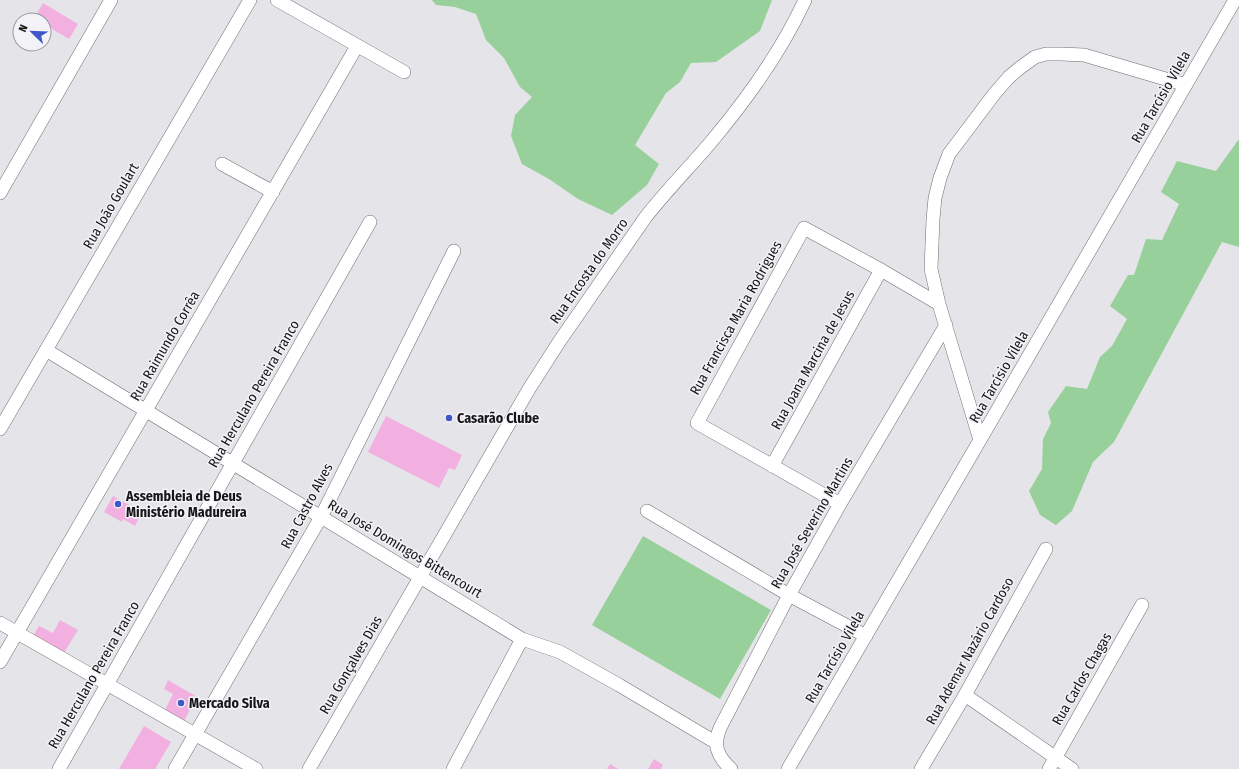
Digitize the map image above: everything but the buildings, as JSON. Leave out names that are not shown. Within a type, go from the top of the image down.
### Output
[{"type":"street","points":[[0,193],[111,0]]},
{"type":"street","name":"Rua João Goulart","points":[[0,429],[250,0]]},
{"type":"street","points":[[277,0],[404,72]]},
{"type":"street","name":"Rua Encosta do Morro","points":[[420,577],[508,424],[559,342],[659,200],[710,143],[758,83],[805,0]]},
{"type":"street","name":"Rua Tarcísio Vilela","points":[[788,769],[1235,0]]},
{"type":"street","name":"Rua Raimundo Corrêa","points":[[0,662],[357,46]]},
{"type":"street","points":[[980,440],[939,304],[931,269],[930,256],[934,205],[940,178],[949,154],[995,93],[1009,77],[1035,57],[1046,54],[1084,55],[1186,85]]},
{"type":"street","points":[[222,164],[273,192]]},
{"type":"street","name":"Rua Herculano Pereira Franco","points":[[59,769],[370,222]]},
{"type":"street","name":"Rua Francisca Maria Rodrigues","points":[[772,466],[697,423],[804,228],[881,270]]},
{"type":"street","name":"Rua Castro Alves","points":[[175,769],[321,517],[454,251]]},
{"type":"street","points":[[881,270],[939,304]]},
{"type":"street","name":"Rua Joana Marcina de Jesus","points":[[772,466],[881,270]]},
{"type":"street","name":"Rua José Severino Martins","points":[[715,742],[720,728],[789,595],[840,504],[946,325]]},
{"type":"street","name":"Rua José Domingos Bittencourt","points":[[46,350],[522,638],[560,652],[715,742]]},
{"type":"street","points":[[772,466],[840,504]]},
{"type":"street","points":[[647,511],[789,595],[866,636]]},
{"type":"street","name":"Rua Ademar Nazário Cardoso","points":[[921,769],[965,695],[1046,549]]},
{"type":"street","name":"Rua Gonçalves Dias","points":[[309,769],[420,577]]},
{"type":"street","name":"Rua Carlos Chagas","points":[[1052,763],[1142,605]]},
{"type":"street","points":[[0,623],[256,769]]},
{"type":"street","points":[[452,769],[522,638]]},
{"type":"street","points":[[965,695],[1052,763],[1072,769]]},
{"type":"street","points":[[715,742],[722,759],[731,769]]},
{"type":"green space","points":[[432,0],[772,0],[760,31],[716,62],[691,63],[680,82],[666,93],[635,145],[659,164],[647,185],[612,215],[578,199],[549,179],[522,164],[511,136],[515,115],[532,97],[520,87],[504,58],[486,40],[476,14],[455,7],[436,5]]},
{"type":"green space","points":[[1239,139],[1239,247],[1222,242],[1114,442],[1093,462],[1072,511],[1056,525],[1040,515],[1029,491],[1042,469],[1043,439],[1051,423],[1048,412],[1066,386],[1087,389],[1100,357],[1112,346],[1127,319],[1110,306],[1128,275],[1134,275],[1146,239],[1162,240],[1179,204],[1161,192],[1177,161],[1216,171]]},
{"type":"green space","points":[[643,536],[771,610],[720,699],[592,625]]},
{"type":"place","name":"Casarão Clube","points":[[449,418]]},
{"type":"place","name":"Assembleia de Deus Ministério Madureira","points":[[118,504]]},
{"type":"place","name":"Mercado Silva","points":[[181,703]]}]
